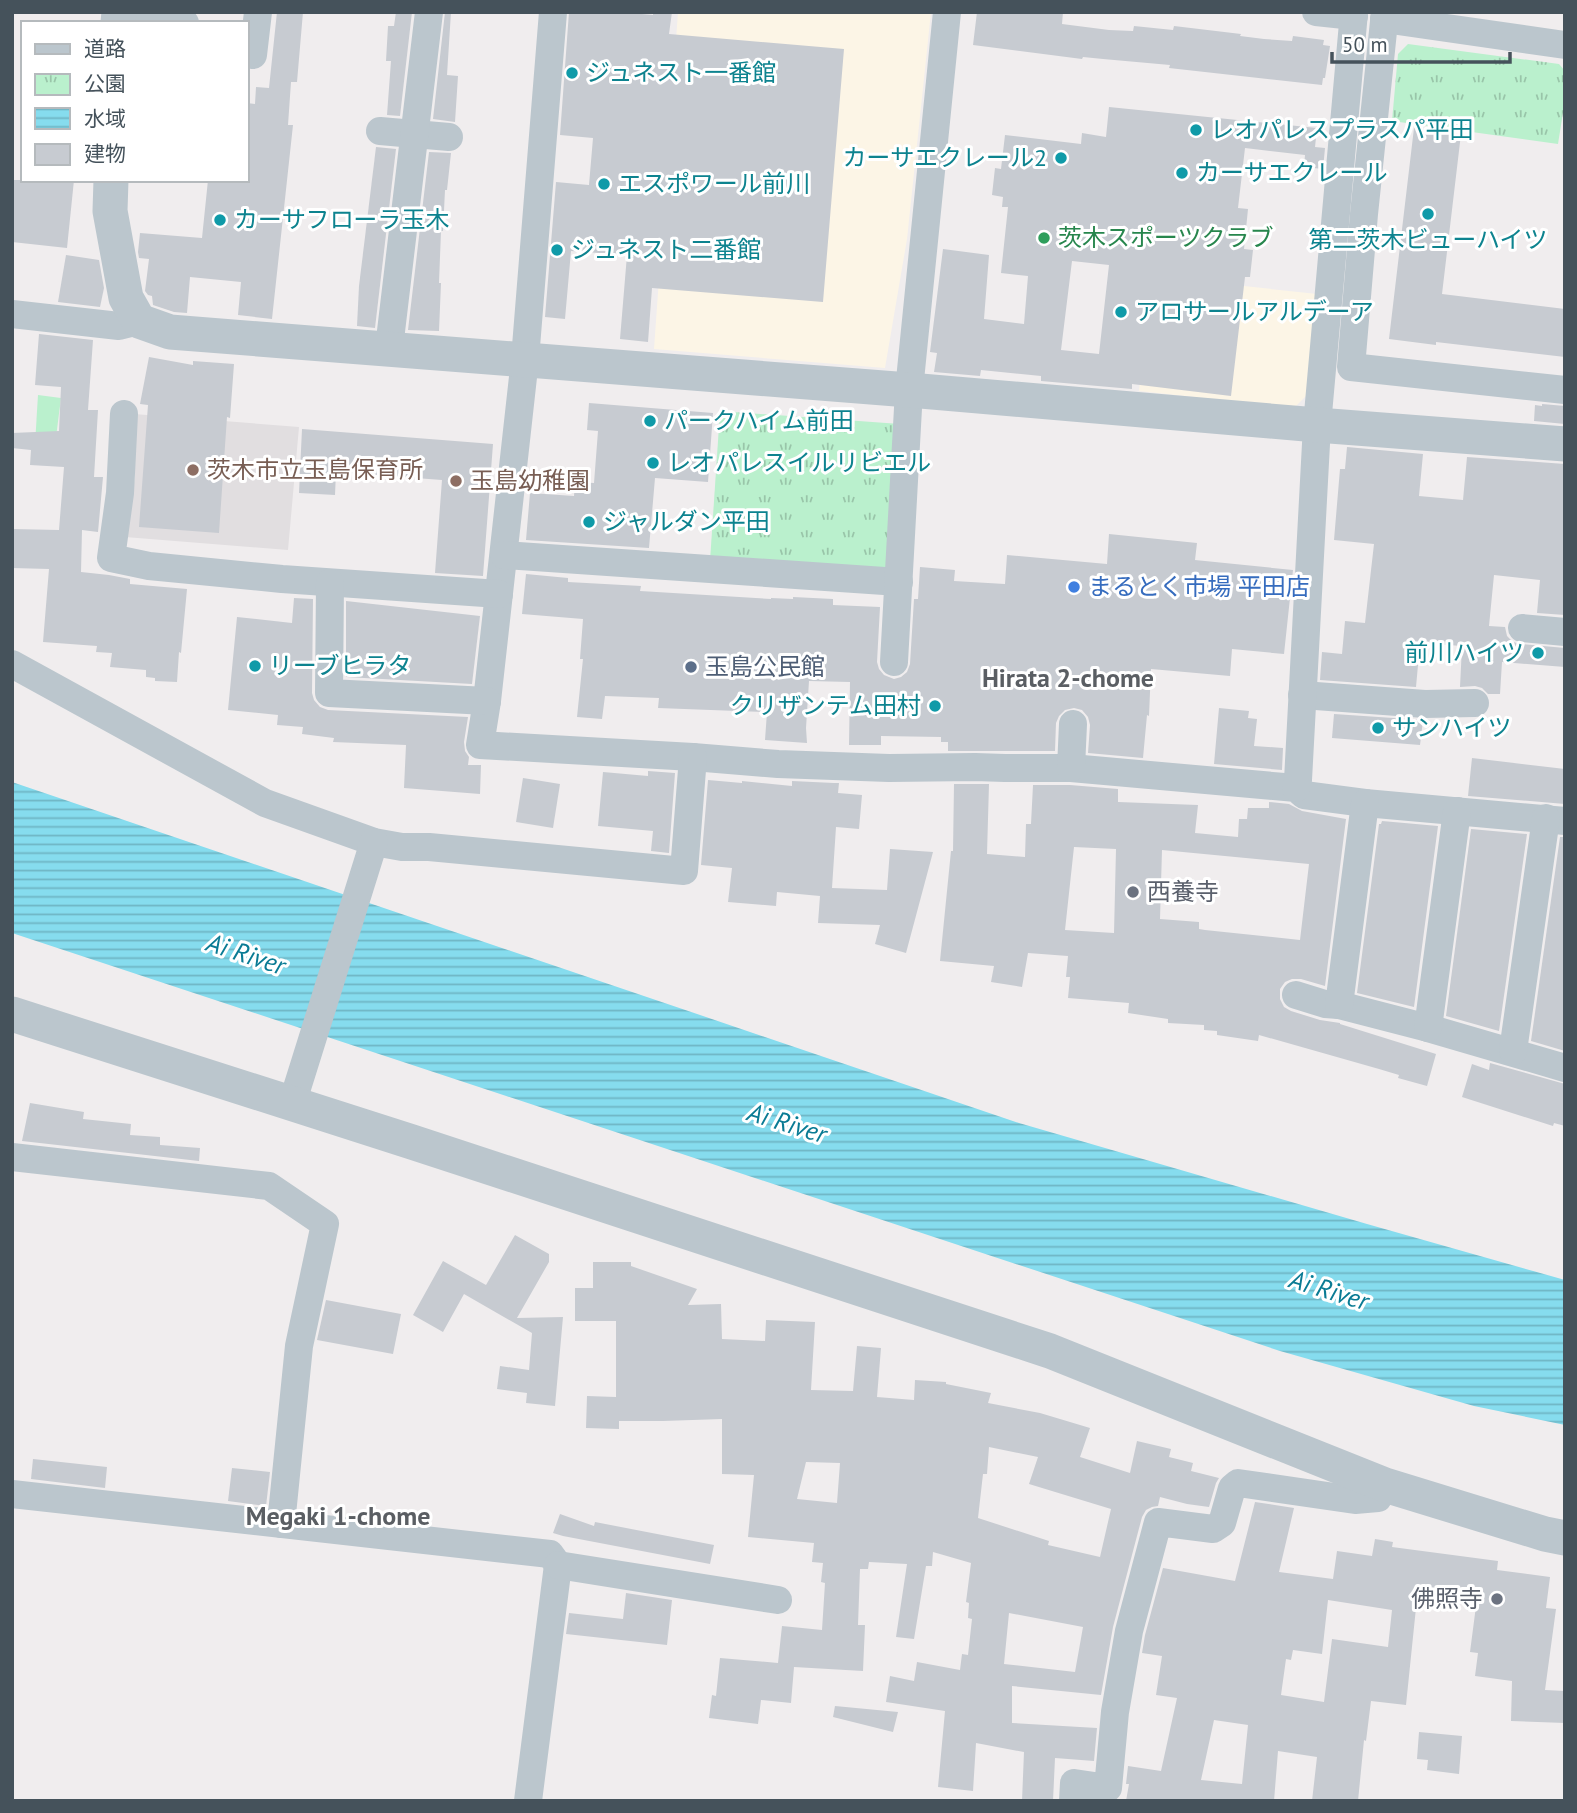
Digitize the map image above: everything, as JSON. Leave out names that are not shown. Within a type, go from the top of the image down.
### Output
[{"type":"street","points":[[389,348],[429,12]]},
{"type":"street","points":[[553,12],[525,359],[480,745],[778,764],[889,768],[1072,768],[1296,788],[1304,795],[1365,803],[1555,820],[1513,1051]]},
{"type":"street","points":[[894,662],[909,390],[947,12]]},
{"type":"street","points":[[1296,788],[1317,425],[1354,14],[1315,12]]},
{"type":"street","points":[[1565,45],[1384,15],[1351,367],[1565,390]]},
{"type":"street","points":[[118,17],[163,21]]},
{"type":"street","points":[[380,131],[449,137]]},
{"type":"street","points":[[111,182],[110,211],[126,298],[139,321]]},
{"type":"street","points":[[12,314],[119,326],[139,321],[170,332],[1565,444]]},
{"type":"street","points":[[124,414],[120,494],[111,558],[149,566],[330,583],[499,594]]},
{"type":"street","points":[[504,555],[899,582]]},
{"type":"street","points":[[330,583],[329,693],[487,701]]},
{"type":"street","points":[[1522,628],[1565,632]]},
{"type":"street","points":[[12,664],[264,803],[373,847],[429,846],[684,871],[693,757]]},
{"type":"street","points":[[1302,695],[1425,704],[1475,703]]},
{"type":"street","points":[[1072,768],[1073,724]]},
{"type":"street","points":[[1339,1005],[1365,803]]},
{"type":"street","points":[[1428,1028],[1457,811]]},
{"type":"street","points":[[292,1104],[373,847]]},
{"type":"street","points":[[1296,995],[1513,1051],[1565,1068]]},
{"type":"street","points":[[12,1014],[1050,1351],[1385,1485],[1565,1538]]},
{"type":"street","points":[[12,1157],[269,1186],[326,1224],[299,1346],[281,1524]]},
{"type":"street","points":[[1073,1801],[1074,1783],[1108,1788],[1115,1712],[1129,1631],[1158,1522],[1213,1529],[1222,1523],[1232,1488],[1238,1483],[1355,1500],[1378,1498],[1385,1485]]},
{"type":"street","points":[[12,1494],[550,1554],[558,1565],[528,1801]]},
{"type":"street","points":[[558,1565],[778,1600]]},
{"type":"shaded area","points":[[678,12],[931,12],[907,239],[885,368],[654,349]]},
{"type":"shaded area","points":[[1151,276],[1317,294],[1307,395],[1294,408],[1139,391]]},
{"type":"shaded area","points":[[134,414],[299,427],[288,550],[125,537],[135,477]]},
{"type":"green space","points":[[1408,44],[1559,64],[1565,71],[1565,100],[1558,144],[1392,121],[1398,54]]},
{"type":"green space","points":[[38,395],[61,398],[55,445],[35,444]]},
{"type":"green space","points":[[720,411],[900,424],[891,563],[881,572],[710,561]]},
{"type":"water","name":"Ai River","points":[[12,782],[1019,1123],[1565,1280],[1565,1425],[1474,1406],[1280,1351],[12,933]]},
{"type":"building","points":[[277,12],[303,12],[297,82],[291,82],[288,125],[293,125],[272,319],[238,315],[241,282],[190,277],[187,313],[153,305],[152,296],[145,291],[149,259],[139,258],[140,233],[202,238],[208,182],[248,182],[248,103],[255,104],[256,87],[269,88]]},
{"type":"building","points":[[396,12],[412,12],[400,116],[387,115],[391,61],[386,61],[388,26],[394,26]]},
{"type":"building","points":[[445,12],[451,12],[447,75],[458,76],[455,122],[433,119]]},
{"type":"building","points":[[569,12],[653,15],[653,12],[672,12],[669,34],[844,49],[823,302],[652,288],[648,342],[620,339],[627,255],[571,251],[565,319],[545,317],[556,182],[589,185],[593,138],[560,135]]},
{"type":"building","points":[[977,12],[1063,12],[1062,24],[1109,30],[1133,31],[1134,26],[1173,30],[1174,26],[1264,39],[1292,41],[1293,36],[1324,40],[1323,45],[1330,46],[1322,85],[1169,68],[1170,65],[1082,59],[973,45]]},
{"type":"building","points":[[1109,107],[1317,128],[1315,147],[1325,148],[1323,169],[1304,167],[1305,155],[1245,148],[1238,208],[1248,209],[1244,249],[1253,250],[1250,277],[1245,277],[1231,396],[1132,384],[1132,389],[1041,381],[1041,376],[981,370],[980,376],[934,372],[937,353],[930,352],[943,249],[989,255],[984,319],[1024,324],[1028,276],[1001,273],[1008,207],[1002,207],[1003,197],[992,195],[995,168],[1001,169],[1005,135],[1081,144],[1082,133],[1106,137]],"holes":[[[1072,261],[1109,265],[1099,354],[1061,350]]]},
{"type":"building","name":"第二茨木ビューハイツ","points":[[1414,128],[1461,134],[1442,294],[1565,309],[1565,357],[1389,339]]},
{"type":"building","points":[[376,147],[396,149],[375,328],[357,326],[359,286]]},
{"type":"building","points":[[429,152],[451,153],[441,231],[439,331],[408,330]]},
{"type":"building","points":[[12,180],[74,182],[67,248],[12,242]]},
{"type":"building","points":[[66,255],[99,260],[104,288],[100,307],[58,302]]},
{"type":"building","points":[[39,334],[93,340],[88,410],[98,410],[94,477],[103,477],[98,532],[82,530],[81,572],[130,579],[130,584],[187,589],[177,682],[155,681],[155,678],[146,677],[146,670],[110,667],[112,653],[96,652],[97,646],[43,642],[49,569],[12,568],[12,529],[59,530],[64,467],[30,465],[31,450],[12,448],[12,433],[59,431],[61,387],[35,385]]},
{"type":"building","points":[[149,357],[193,365],[193,361],[234,364],[230,418],[227,417],[219,533],[139,527],[148,405],[140,404]]},
{"type":"building","points":[[589,403],[713,413],[708,482],[655,478],[649,548],[526,540],[530,493],[574,496],[575,482],[594,483],[598,431],[587,430]]},
{"type":"building","points":[[1535,405],[1565,406],[1565,424],[1534,421]]},
{"type":"building","points":[[302,429],[493,444],[483,576],[435,573],[442,480],[336,472],[335,495],[299,493]]},
{"type":"building","points":[[1347,447],[1423,454],[1419,496],[1463,500],[1467,457],[1565,464],[1565,615],[1537,613],[1540,580],[1494,575],[1489,626],[1505,627],[1507,636],[1513,642],[1565,648],[1565,667],[1502,662],[1500,694],[1488,694],[1475,686],[1460,687],[1462,646],[1420,643],[1416,687],[1320,680],[1322,652],[1342,654],[1345,621],[1365,623],[1374,544],[1334,540],[1340,469],[1345,469]]},
{"type":"building","points":[[1109,534],[1197,543],[1195,560],[1293,570],[1284,654],[1232,649],[1230,676],[1151,669],[1149,716],[1147,715],[1143,758],[1088,753],[1088,717],[1082,710],[1074,708],[1065,710],[1059,716],[1056,723],[1055,751],[948,751],[948,742],[941,742],[941,737],[881,736],[881,745],[849,745],[850,682],[809,681],[807,743],[765,740],[767,712],[658,708],[659,698],[605,696],[602,719],[577,717],[583,659],[580,659],[583,619],[522,614],[526,574],[568,578],[568,582],[641,586],[640,591],[771,599],[833,599],[833,605],[880,607],[877,662],[884,675],[894,679],[907,672],[910,664],[914,599],[918,599],[920,567],[955,570],[954,581],[1005,584],[1007,555],[1107,564]]},
{"type":"building","points":[[294,598],[313,599],[312,693],[320,707],[328,710],[468,717],[465,751],[469,757],[468,765],[481,765],[480,794],[404,788],[406,745],[333,742],[334,738],[302,734],[303,727],[277,725],[278,715],[228,710],[237,617],[292,623]]},
{"type":"building","points":[[346,601],[480,616],[472,684],[346,677]]},
{"type":"building","points":[[1219,708],[1249,711],[1248,718],[1257,719],[1254,746],[1283,748],[1282,770],[1214,764]]},
{"type":"building","name":"サンハイツ","points":[[1334,714],[1423,720],[1420,745],[1332,738]]},
{"type":"building","points":[[1472,758],[1565,769],[1565,804],[1468,796]]},
{"type":"building","points":[[648,771],[675,773],[669,853],[651,851],[653,831],[598,826],[603,772],[648,776]]},
{"type":"building","points":[[523,778],[560,784],[553,828],[516,822]]},
{"type":"building","points":[[708,780],[792,786],[792,781],[839,783],[838,793],[862,795],[859,829],[836,827],[832,888],[887,890],[890,849],[933,852],[906,953],[875,944],[880,925],[818,923],[820,896],[777,892],[776,906],[728,902],[732,868],[701,865]]},
{"type":"building","points":[[954,784],[989,784],[987,854],[1025,857],[1026,824],[1031,824],[1033,785],[1118,789],[1118,802],[1198,805],[1195,833],[1238,837],[1239,819],[1247,819],[1248,808],[1269,808],[1269,802],[1289,804],[1302,811],[1346,819],[1325,986],[1292,979],[1285,982],[1280,989],[1280,999],[1284,1007],[1291,1011],[1340,1023],[1436,1054],[1427,1086],[1398,1078],[1399,1075],[1259,1035],[1258,1041],[1217,1035],[1217,1031],[1204,1030],[1204,1025],[1168,1023],[1168,1019],[1128,1013],[1129,1003],[1068,998],[1068,956],[1028,953],[1022,987],[991,982],[994,966],[940,961],[953,851]],"holes":[[[1074,847],[1116,849],[1114,933],[1065,930]],[[1162,850],[1309,864],[1300,940],[1205,930],[1199,929],[1199,922],[1160,919]]]},
{"type":"building","points":[[1382,821],[1438,826],[1414,1007],[1357,993],[1379,824]]},
{"type":"building","points":[[1471,829],[1527,834],[1499,1031],[1446,1016]]},
{"type":"building","points":[[1560,837],[1565,837],[1565,1051],[1531,1041]]},
{"type":"building","points":[[1490,1063],[1565,1084],[1565,1126],[1554,1123],[1553,1126],[1462,1097],[1472,1064],[1489,1070]]},
{"type":"building","points":[[30,1103],[84,1112],[83,1119],[131,1124],[130,1135],[160,1137],[160,1145],[200,1148],[199,1161],[22,1141]]},
{"type":"building","points":[[515,1235],[549,1254],[549,1262],[517,1318],[563,1317],[555,1406],[526,1403],[527,1393],[497,1389],[500,1366],[529,1370],[532,1333],[464,1294],[443,1332],[413,1315],[443,1261],[486,1285]]},
{"type":"building","points":[[593,1262],[631,1262],[631,1266],[697,1289],[688,1305],[721,1304],[722,1339],[765,1341],[766,1320],[815,1322],[811,1390],[853,1391],[857,1346],[881,1348],[877,1397],[914,1400],[915,1380],[946,1382],[991,1393],[988,1403],[1040,1413],[1090,1428],[1080,1457],[1130,1473],[1137,1441],[1171,1449],[1169,1457],[1193,1463],[1191,1471],[1219,1478],[1209,1507],[1160,1497],[1158,1506],[1146,1510],[1142,1517],[1113,1627],[1101,1695],[1012,1686],[1012,1723],[1097,1728],[1094,1761],[1055,1758],[1053,1801],[1022,1801],[1024,1752],[976,1743],[973,1791],[938,1787],[945,1711],[886,1702],[890,1676],[914,1681],[917,1662],[960,1670],[962,1654],[968,1655],[972,1619],[968,1618],[969,1603],[966,1602],[971,1563],[933,1552],[932,1566],[926,1566],[914,1639],[896,1637],[907,1564],[869,1562],[868,1569],[860,1569],[858,1625],[865,1625],[863,1671],[794,1667],[791,1703],[761,1700],[758,1724],[709,1718],[712,1695],[716,1696],[720,1658],[778,1663],[782,1626],[822,1630],[825,1583],[821,1582],[823,1563],[812,1562],[814,1543],[748,1537],[754,1475],[722,1474],[722,1419],[619,1421],[619,1429],[586,1428],[587,1396],[616,1397],[616,1321],[575,1321],[575,1288],[593,1288]],"holes":[[[989,1447],[1038,1457],[1029,1484],[1111,1509],[1100,1557],[1048,1545],[1049,1541],[978,1518],[983,1474],[987,1474]],[[806,1462],[840,1463],[837,1503],[797,1499]],[[1009,1613],[1083,1627],[1075,1672],[1004,1664]]]},
{"type":"building","points":[[326,1300],[401,1314],[393,1354],[317,1340]]},
{"type":"building","points":[[33,1459],[107,1467],[105,1488],[31,1479]]},
{"type":"building","points":[[232,1468],[270,1472],[266,1506],[228,1501]]},
{"type":"building","points":[[1255,1502],[1294,1508],[1279,1572],[1333,1579],[1337,1551],[1372,1556],[1375,1539],[1393,1542],[1392,1547],[1498,1561],[1497,1570],[1550,1577],[1546,1608],[1556,1609],[1545,1690],[1565,1691],[1565,1723],[1511,1721],[1512,1681],[1475,1676],[1478,1653],[1470,1652],[1476,1606],[1417,1598],[1406,1705],[1371,1701],[1358,1801],[1312,1801],[1317,1757],[1278,1751],[1274,1801],[1126,1801],[1128,1766],[1161,1771],[1177,1698],[1156,1695],[1162,1656],[1142,1653],[1163,1568],[1235,1581]],"holes":[[[1328,1600],[1392,1610],[1388,1647],[1332,1639],[1324,1702],[1281,1695],[1286,1659],[1291,1660],[1293,1650],[1322,1654]],[[1214,1720],[1248,1725],[1242,1784],[1201,1780]]]},
{"type":"building","points":[[560,1514],[594,1526],[595,1522],[714,1545],[710,1564],[553,1533]]},
{"type":"building","points":[[626,1593],[672,1600],[667,1645],[566,1634],[569,1613],[623,1619]]},
{"type":"building","points":[[835,1706],[898,1712],[893,1732],[833,1717]]},
{"type":"building","points":[[1419,1732],[1462,1736],[1459,1774],[1427,1770],[1428,1760],[1417,1759]]},
{"type":"place","name":"ジュネスト一番館","points":[[572,73]]},
{"type":"place","name":"レオパレスプラスパ平田","points":[[1196,130]]},
{"type":"place","name":"カーサエクレール2","points":[[1061,158]]},
{"type":"place","name":"カーサエクレール","points":[[1182,173]]},
{"type":"place","name":"エスポワール前川","points":[[604,184]]},
{"type":"place","name":"第二茨木ビューハイツ","points":[[1428,214]]},
{"type":"place","name":"カーサフローラ玉木","points":[[220,220]]},
{"type":"place","name":"茨木スポーツクラブ","points":[[1044,238]]},
{"type":"place","name":"ジュネスト二番館","points":[[557,250]]},
{"type":"place","name":"アロサールアルデーア","points":[[1121,312]]},
{"type":"place","name":"パークハイム前田","points":[[650,421]]},
{"type":"place","name":"レオパレスイルリビエル","points":[[653,463]]},
{"type":"place","name":"茨木市立玉島保育所","points":[[193,470]]},
{"type":"place","name":"玉島幼稚園","points":[[456,481]]},
{"type":"place","name":"ジャルダン平田","points":[[589,522]]},
{"type":"place","name":"まるとく市場 平田店","points":[[1074,587]]},
{"type":"place","name":"前川ハイツ","points":[[1538,653]]},
{"type":"place","name":"リーブヒラタ","points":[[255,666]]},
{"type":"place","name":"玉島公民館","points":[[691,667]]},
{"type":"place","name":"クリザンテム田村","points":[[935,706]]},
{"type":"place","name":"サンハイツ","points":[[1378,728]]},
{"type":"place","name":"西養寺","points":[[1133,892]]},
{"type":"place","name":"佛照寺","points":[[1497,1599]]},
{"type":"district","name":"Hirata 2-chome","points":[[1068,678]]},
{"type":"district","name":"Megaki 1-chome","points":[[338,1516]]}]
